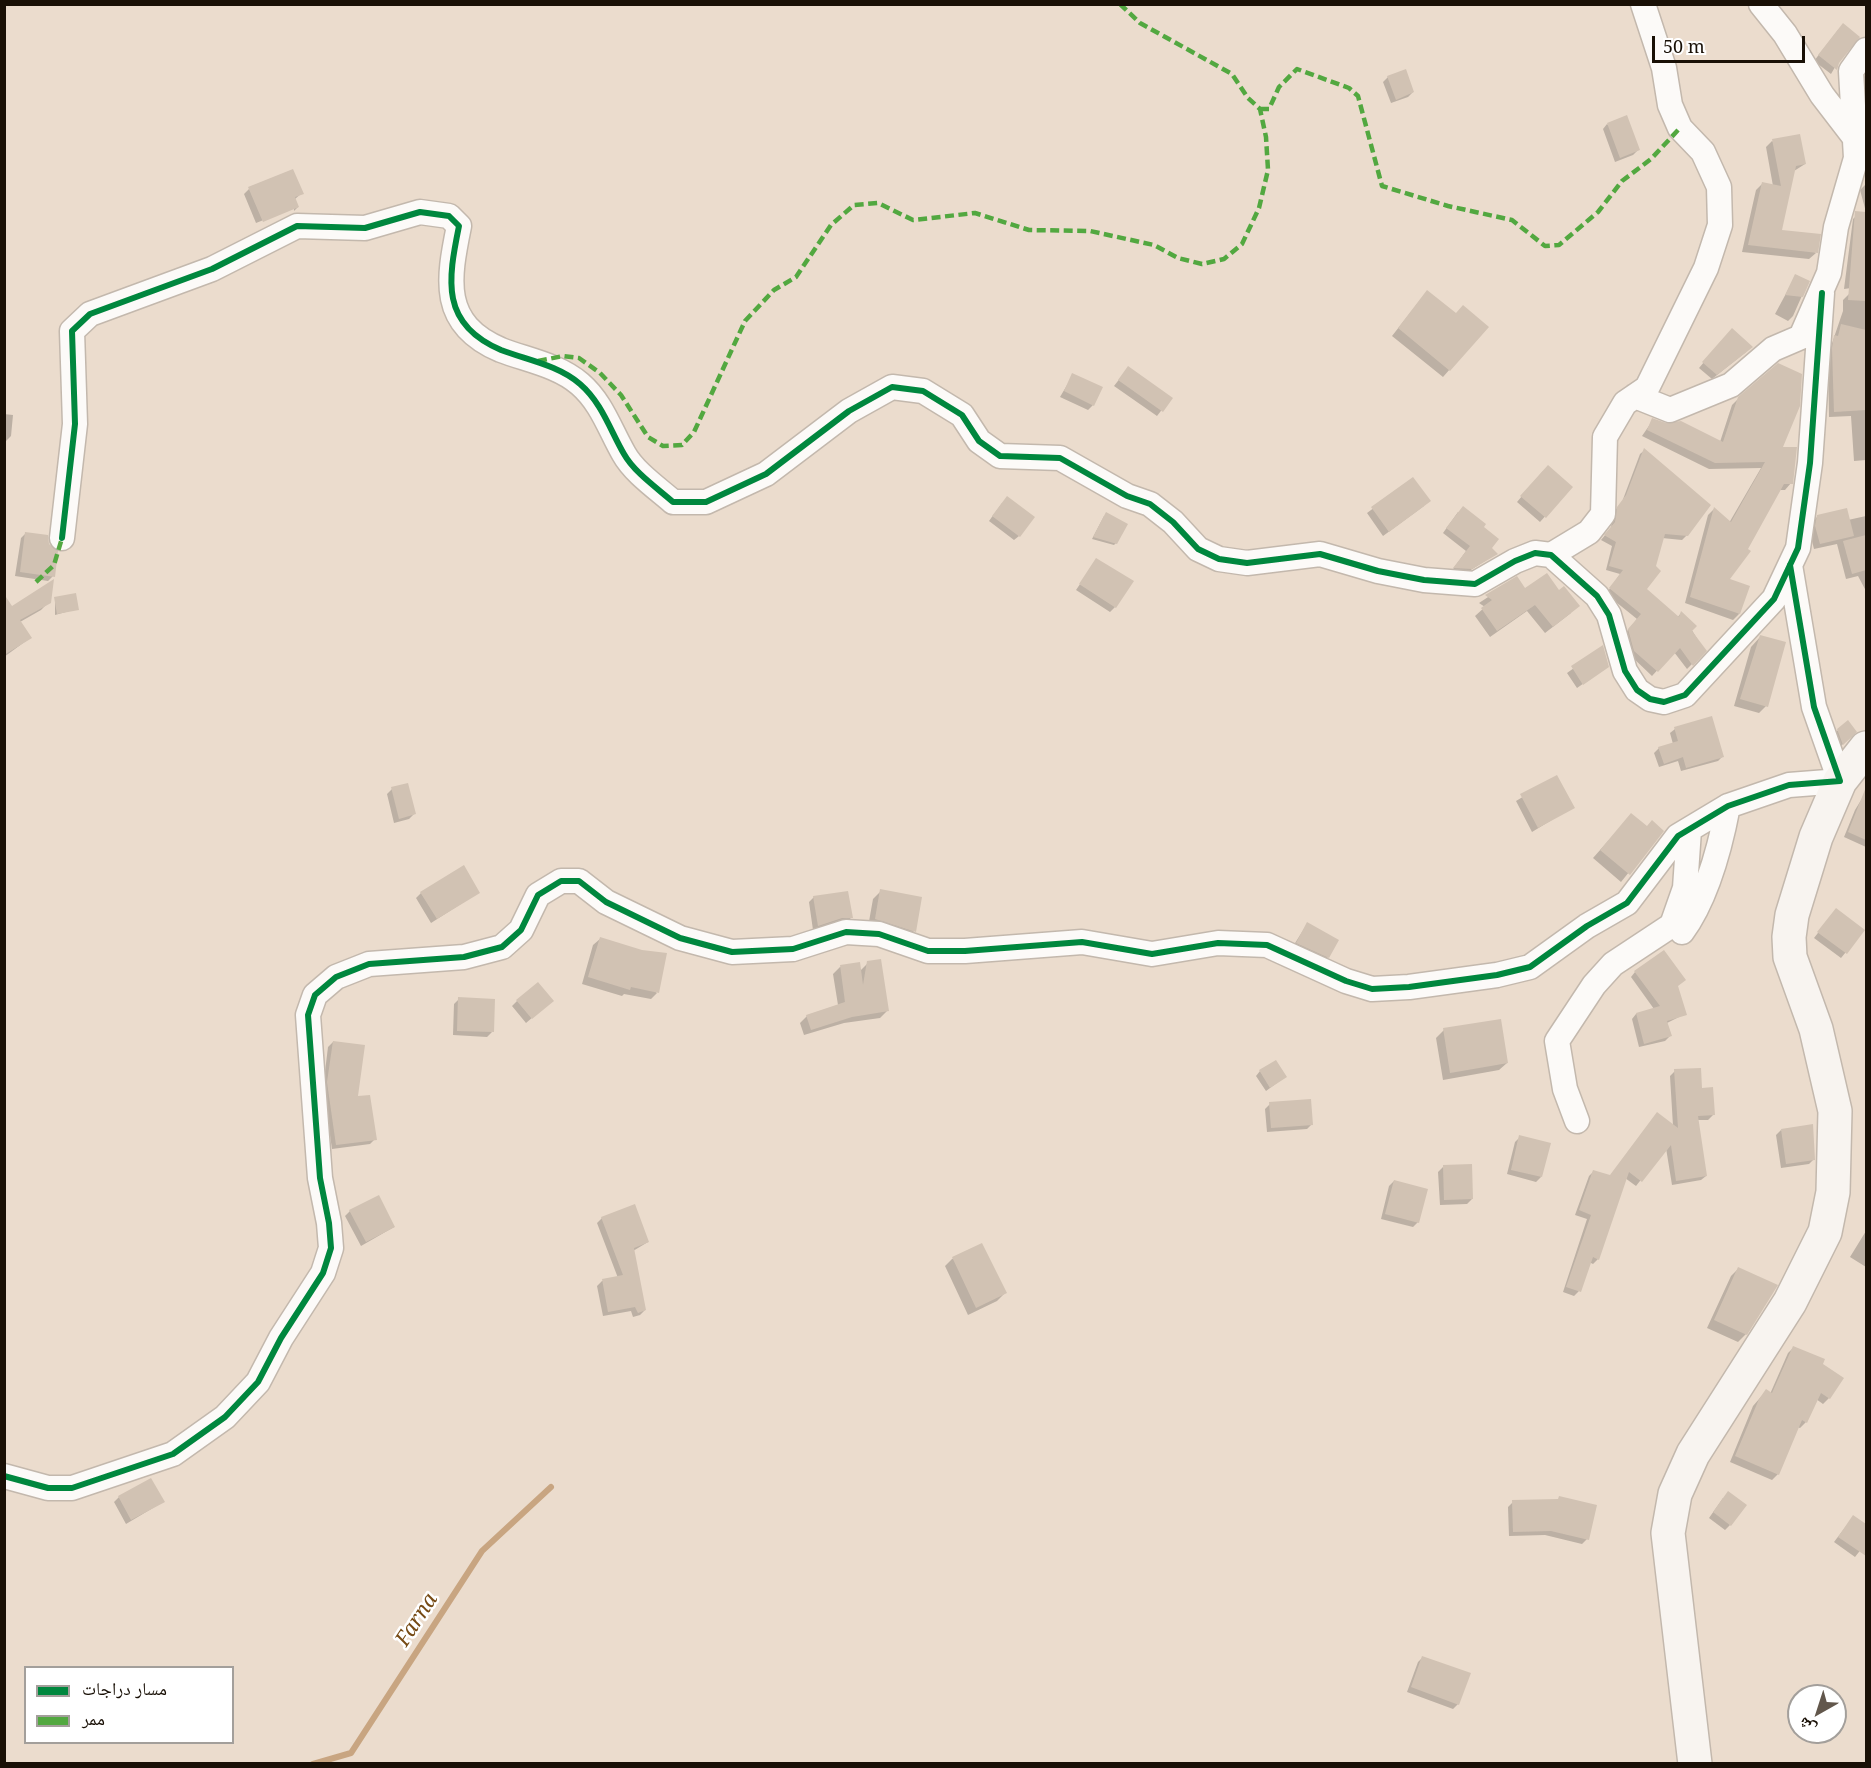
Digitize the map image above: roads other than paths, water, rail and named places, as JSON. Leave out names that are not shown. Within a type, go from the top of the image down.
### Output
[{"type":"main road","points":[[1695,1764],[1668,1533],[1675,1494],[1693,1454],[1790,1302],[1825,1232],[1833,1192],[1835,1111],[1816,1029],[1790,957],[1789,938],[1792,915],[1816,837],[1840,781],[1866,748]]},
{"type":"street","points":[[1551,555],[1590,532],[1603,514],[1605,436],[1625,403],[1647,388],[1706,268],[1720,225],[1719,187],[1703,152],[1680,128],[1671,105],[1664,68],[1643,4]]},
{"type":"street","points":[[1761,4],[1785,34],[1822,95],[1861,136]]},
{"type":"street","points":[[1635,396],[1670,410],[1731,385],[1773,349],[1801,337],[1829,273],[1836,227],[1861,136],[1853,106],[1851,70],[1866,50]]},
{"type":"street","points":[[62,538],[75,424],[72,331],[90,314],[212,269],[297,226],[365,228],[420,212],[449,216],[459,226],[451,266],[451,299],[468,329],[500,349],[538,361],[580,384],[602,409],[625,456],[672,502],[706,502],[766,474],[849,411],[892,387],[923,392],[962,415],[979,441],[1000,456],[1060,458],[1127,496],[1150,504],[1173,522],[1198,549],[1219,559],[1247,563],[1320,554],[1424,580],[1475,584],[1515,561],[1535,553],[1551,555],[1597,596],[1609,615],[1625,672],[1636,690],[1650,699],[1664,702],[1685,695],[1774,600],[1798,548],[1810,463],[1822,293]]},
{"type":"street","points":[[4,1476],[48,1488],[72,1488],[173,1454],[225,1416],[258,1382],[280,1338],[323,1274],[331,1248],[330,1223],[320,1178],[316,1109],[308,1048],[308,1015],[315,995],[336,977],[369,964],[464,957],[502,947],[521,930],[538,895],[561,881],[579,880],[606,902],[680,939],[732,952],[793,949],[846,932],[879,934],[928,951],[965,951],[1082,942],[1152,954],[1218,943],[1267,945],[1346,981],[1372,989],[1409,987],[1530,967],[1587,926],[1627,903],[1678,836],[1728,806],[1789,785],[1840,781],[1814,707],[1790,565]]},
{"type":"street","points":[[1674,944],[1690,921],[1705,886],[1728,806]]},
{"type":"street","points":[[1576,1121],[1564,1089],[1557,1041],[1594,986],[1613,964],[1672,925],[1685,888],[1689,830]]},
{"type":"waterway","name":"Farna","points":[[313,1764],[351,1753],[482,1551],[551,1487]]}]
